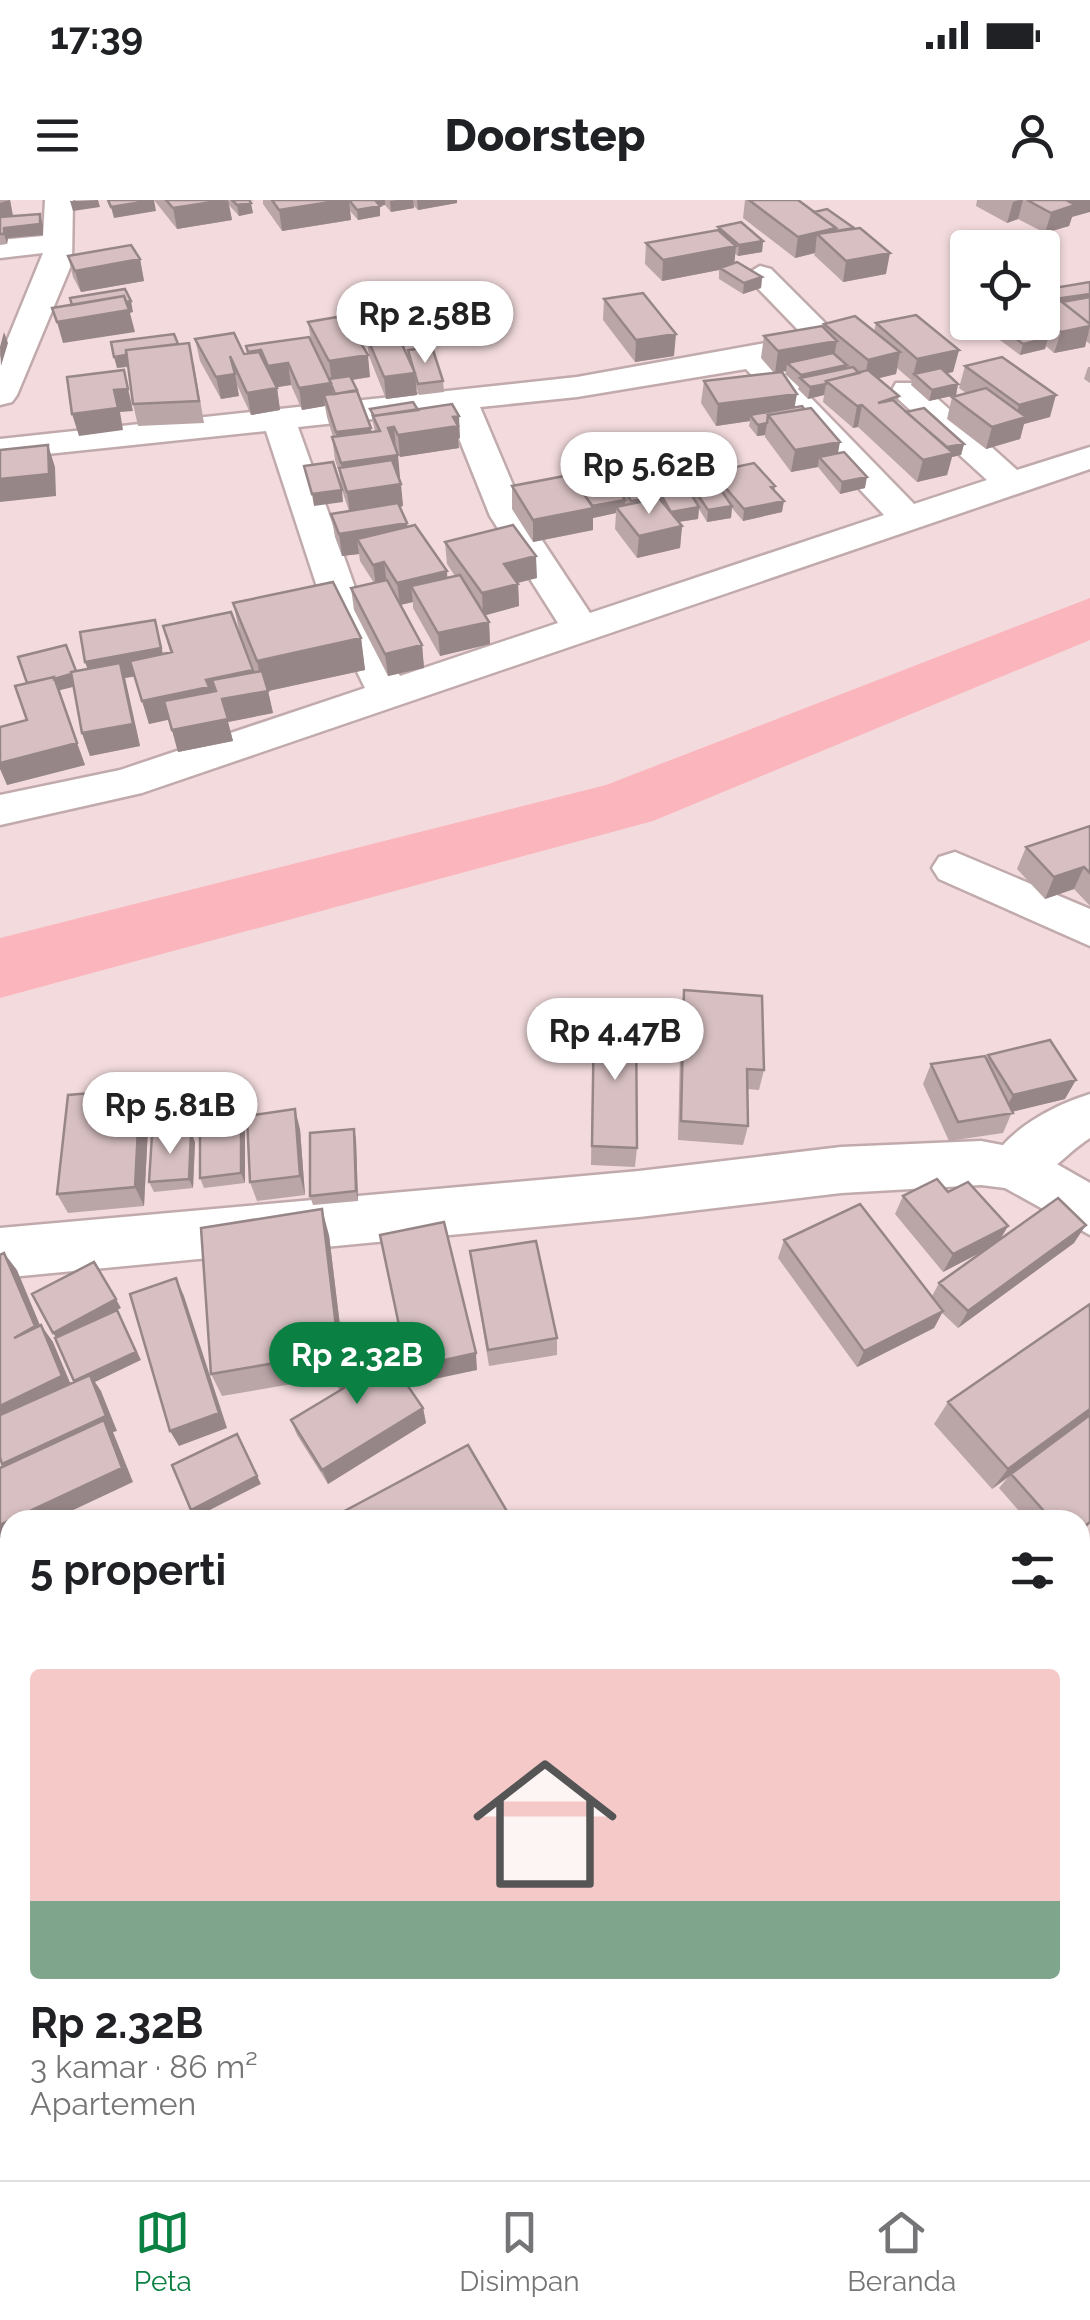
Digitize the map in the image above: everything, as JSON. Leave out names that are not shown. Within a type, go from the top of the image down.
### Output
[{"type":"street","points":[[0,395],[57,262],[59,200]]},
{"type":"street","points":[[0,249],[60,243]]},
{"type":"street","points":[[0,448],[578,387],[752,358],[826,338],[760,275]]},
{"type":"street","points":[[752,358],[909,520]]},
{"type":"street","points":[[908,390],[1012,485]]},
{"type":"street","points":[[460,397],[508,516],[581,628]]},
{"type":"street","points":[[278,417],[339,596],[388,693]]},
{"type":"street","points":[[0,810],[128,782],[1090,457]]},
{"type":"street","points":[[955,868],[1090,929]]},
{"type":"street","points":[[1014,1167],[1068,1124],[1090,1115]]},
{"type":"street","points":[[0,1253],[639,1194],[841,1170],[981,1163],[1014,1167],[1090,1211]]},
{"type":"building","points":[[108,200],[154,200],[111,207]]},
{"type":"building","points":[[166,200],[225,200],[173,208]]},
{"type":"building","points":[[232,200],[249,200],[251,203],[237,205]]},
{"type":"building","points":[[272,200],[343,200],[279,210]]},
{"type":"building","points":[[349,200],[375,200],[380,206],[357,210]]},
{"type":"building","points":[[749,200],[798,200],[836,228],[798,237]]},
{"type":"building","points":[[1027,200],[1066,200],[1075,205],[1051,213]]},
{"type":"building","points":[[827,209],[854,228],[836,231],[814,212]]},
{"type":"building","points":[[40,214],[40,224],[4,228],[4,234],[0,234],[0,217]]},
{"type":"building","points":[[741,222],[763,241],[739,245],[718,227]]},
{"type":"building","points":[[860,228],[890,253],[846,261],[817,234]]},
{"type":"building","points":[[718,230],[736,246],[663,260],[646,243]]},
{"type":"building","points":[[131,245],[140,259],[75,271],[68,256]]},
{"type":"building","points":[[737,262],[762,277],[744,283],[720,268]]},
{"type":"building","points":[[1090,282],[1090,294],[1060,298],[1060,287]]},
{"type":"building","points":[[125,289],[131,301],[126,302],[124,296],[72,305],[70,298]]},
{"type":"building","points":[[643,293],[676,334],[636,340],[604,299]]},
{"type":"building","points":[[124,296],[129,310],[57,322],[52,308]]},
{"type":"building","points":[[1090,297],[1090,324],[1062,302]]},
{"type":"building","points":[[1060,300],[1090,324],[1060,331]]},
{"type":"building","points":[[355,314],[361,324],[351,326],[368,355],[329,361],[308,322]]},
{"type":"building","points":[[916,315],[959,350],[917,359],[876,323]]},
{"type":"building","points":[[855,316],[900,352],[868,360],[824,324]]},
{"type":"building","points":[[822,326],[837,341],[778,351],[764,336]]},
{"type":"building","points":[[396,331],[415,373],[384,377],[366,335]]},
{"type":"building","points":[[234,333],[244,354],[259,352],[277,388],[247,393],[230,356],[235,374],[216,377],[195,339]]},
{"type":"building","points":[[174,334],[178,344],[126,350],[126,355],[114,357],[111,342]]},
{"type":"building","points":[[309,337],[331,383],[299,388],[288,363],[268,366],[261,350],[248,352],[246,346]]},
{"type":"building","points":[[189,343],[199,401],[133,404],[126,350]]},
{"type":"building","points":[[432,347],[443,381],[418,384],[408,350]]},
{"type":"building","points":[[833,353],[847,365],[801,375],[787,363]]},
{"type":"building","points":[[1002,357],[1056,395],[1019,405],[965,366]]},
{"type":"building","points":[[853,367],[859,373],[826,384],[810,387],[800,378]]},
{"type":"building","points":[[941,368],[958,384],[932,390],[914,374]]},
{"type":"building","points":[[124,370],[128,389],[114,390],[118,408],[72,414],[67,377]]},
{"type":"building","points":[[868,370],[899,396],[878,403],[893,400],[953,453],[923,460],[862,405],[857,406],[826,381]]},
{"type":"building","points":[[782,372],[797,394],[718,404],[704,381]]},
{"type":"building","points":[[350,376],[357,390],[335,394],[329,379]]},
{"type":"building","points":[[986,388],[1026,417],[992,427],[952,397]]},
{"type":"building","points":[[357,391],[371,428],[336,432],[324,395]]},
{"type":"building","points":[[413,402],[418,410],[374,416],[370,409]]},
{"type":"building","points":[[452,404],[459,416],[453,417],[458,426],[398,435],[394,427],[388,428],[398,455],[341,463],[332,437],[380,431],[373,416]]},
{"type":"building","points":[[802,406],[804,409],[768,415],[767,423],[758,425],[750,415]]},
{"type":"building","points":[[811,408],[840,442],[795,450],[768,415]]},
{"type":"building","points":[[924,408],[964,444],[947,447],[906,412]]},
{"type":"building","points":[[48,445],[49,474],[0,479],[0,450]]},
{"type":"building","points":[[844,452],[867,477],[842,482],[819,457]]},
{"type":"building","points":[[392,460],[401,484],[347,492],[339,468]]},
{"type":"building","points":[[333,462],[342,490],[312,494],[304,466]]},
{"type":"building","points":[[754,463],[784,501],[744,509],[712,472]]},
{"type":"building","points":[[675,468],[699,507],[671,512],[648,472]]},
{"type":"building","points":[[641,472],[657,498],[631,501],[617,475]]},
{"type":"building","points":[[709,473],[732,506],[708,510],[686,477]]},
{"type":"building","points":[[570,475],[594,508],[533,520],[512,486]]},
{"type":"building","points":[[610,476],[625,500],[592,506],[576,482]]},
{"type":"building","points":[[659,498],[682,526],[639,536],[616,507]]},
{"type":"building","points":[[398,503],[407,523],[339,534],[331,514]]},
{"type":"building","points":[[415,525],[447,571],[397,583],[384,562],[373,565],[357,539]]},
{"type":"building","points":[[513,525],[536,556],[504,564],[518,584],[482,593],[445,542]]},
{"type":"building","points":[[460,575],[489,622],[438,633],[411,586]]},
{"type":"building","points":[[387,580],[422,645],[385,654],[351,588]]},
{"type":"building","points":[[333,582],[361,638],[257,661],[233,603]]},
{"type":"building","points":[[231,612],[253,670],[206,680],[209,687],[142,701],[130,661],[172,652],[163,626]]},
{"type":"building","points":[[155,620],[161,648],[85,662],[80,632]]},
{"type":"building","points":[[66,645],[76,671],[27,683],[18,657]]},
{"type":"building","points":[[120,663],[133,724],[82,733],[71,672]]},
{"type":"building","points":[[262,671],[268,691],[222,699],[228,719],[172,730],[164,701],[216,691],[212,680]]},
{"type":"building","points":[[54,677],[77,743],[0,763],[0,727],[27,720],[15,686]]},
{"type":"building","points":[[1090,826],[1090,873],[1084,867],[1054,877],[1026,847]]},
{"type":"building","points":[[684,990],[762,996],[764,1070],[747,1069],[748,1126],[681,1121]]},
{"type":"building","points":[[594,1017],[636,1018],[637,1148],[592,1146]]},
{"type":"building","points":[[1050,1040],[1076,1080],[1013,1095],[988,1055]]},
{"type":"building","points":[[985,1056],[1013,1113],[958,1122],[931,1064]]},
{"type":"building","points":[[140,1089],[135,1187],[57,1194],[68,1095]]},
{"type":"building","points":[[295,1109],[300,1176],[250,1182],[247,1116]]},
{"type":"building","points":[[241,1121],[241,1173],[200,1178],[200,1126]]},
{"type":"building","points":[[354,1129],[356,1191],[310,1196],[310,1133]]},
{"type":"building","points":[[191,1132],[189,1179],[149,1182],[152,1135]]},
{"type":"building","points":[[937,1179],[948,1192],[968,1182],[1008,1226],[953,1254],[903,1196]]},
{"type":"building","points":[[1058,1198],[1086,1225],[968,1311],[939,1283]]},
{"type":"building","points":[[860,1204],[943,1311],[864,1351],[784,1240]]},
{"type":"building","points":[[322,1209],[339,1352],[211,1374],[201,1228]]},
{"type":"building","points":[[444,1222],[476,1353],[408,1368],[380,1235]]},
{"type":"building","points":[[536,1241],[557,1338],[488,1350],[470,1251]]},
{"type":"building","points":[[4,1253],[35,1326],[14,1338],[41,1325],[62,1376],[0,1406],[0,1255]]},
{"type":"building","points":[[94,1262],[116,1299],[53,1333],[32,1294]]},
{"type":"building","points":[[176,1278],[219,1413],[170,1431],[130,1294]]},
{"type":"building","points":[[1090,1304],[1090,1409],[1008,1469],[948,1402]]},
{"type":"building","points":[[117,1310],[136,1352],[74,1381],[55,1338]]},
{"type":"building","points":[[377,1341],[423,1408],[322,1470],[291,1420],[344,1388],[330,1369]]},
{"type":"building","points":[[90,1375],[106,1416],[2,1464],[0,1415]]},
{"type":"building","points":[[1090,1415],[1090,1510],[1043,1510],[1011,1474]]},
{"type":"building","points":[[104,1420],[122,1468],[32,1510],[0,1510],[0,1468]]},
{"type":"building","points":[[237,1434],[257,1476],[191,1510],[172,1465]]},
{"type":"building","points":[[468,1445],[506,1510],[346,1510]]},
{"type":"waterway","points":[[0,968],[627,804],[1090,617]]}]
